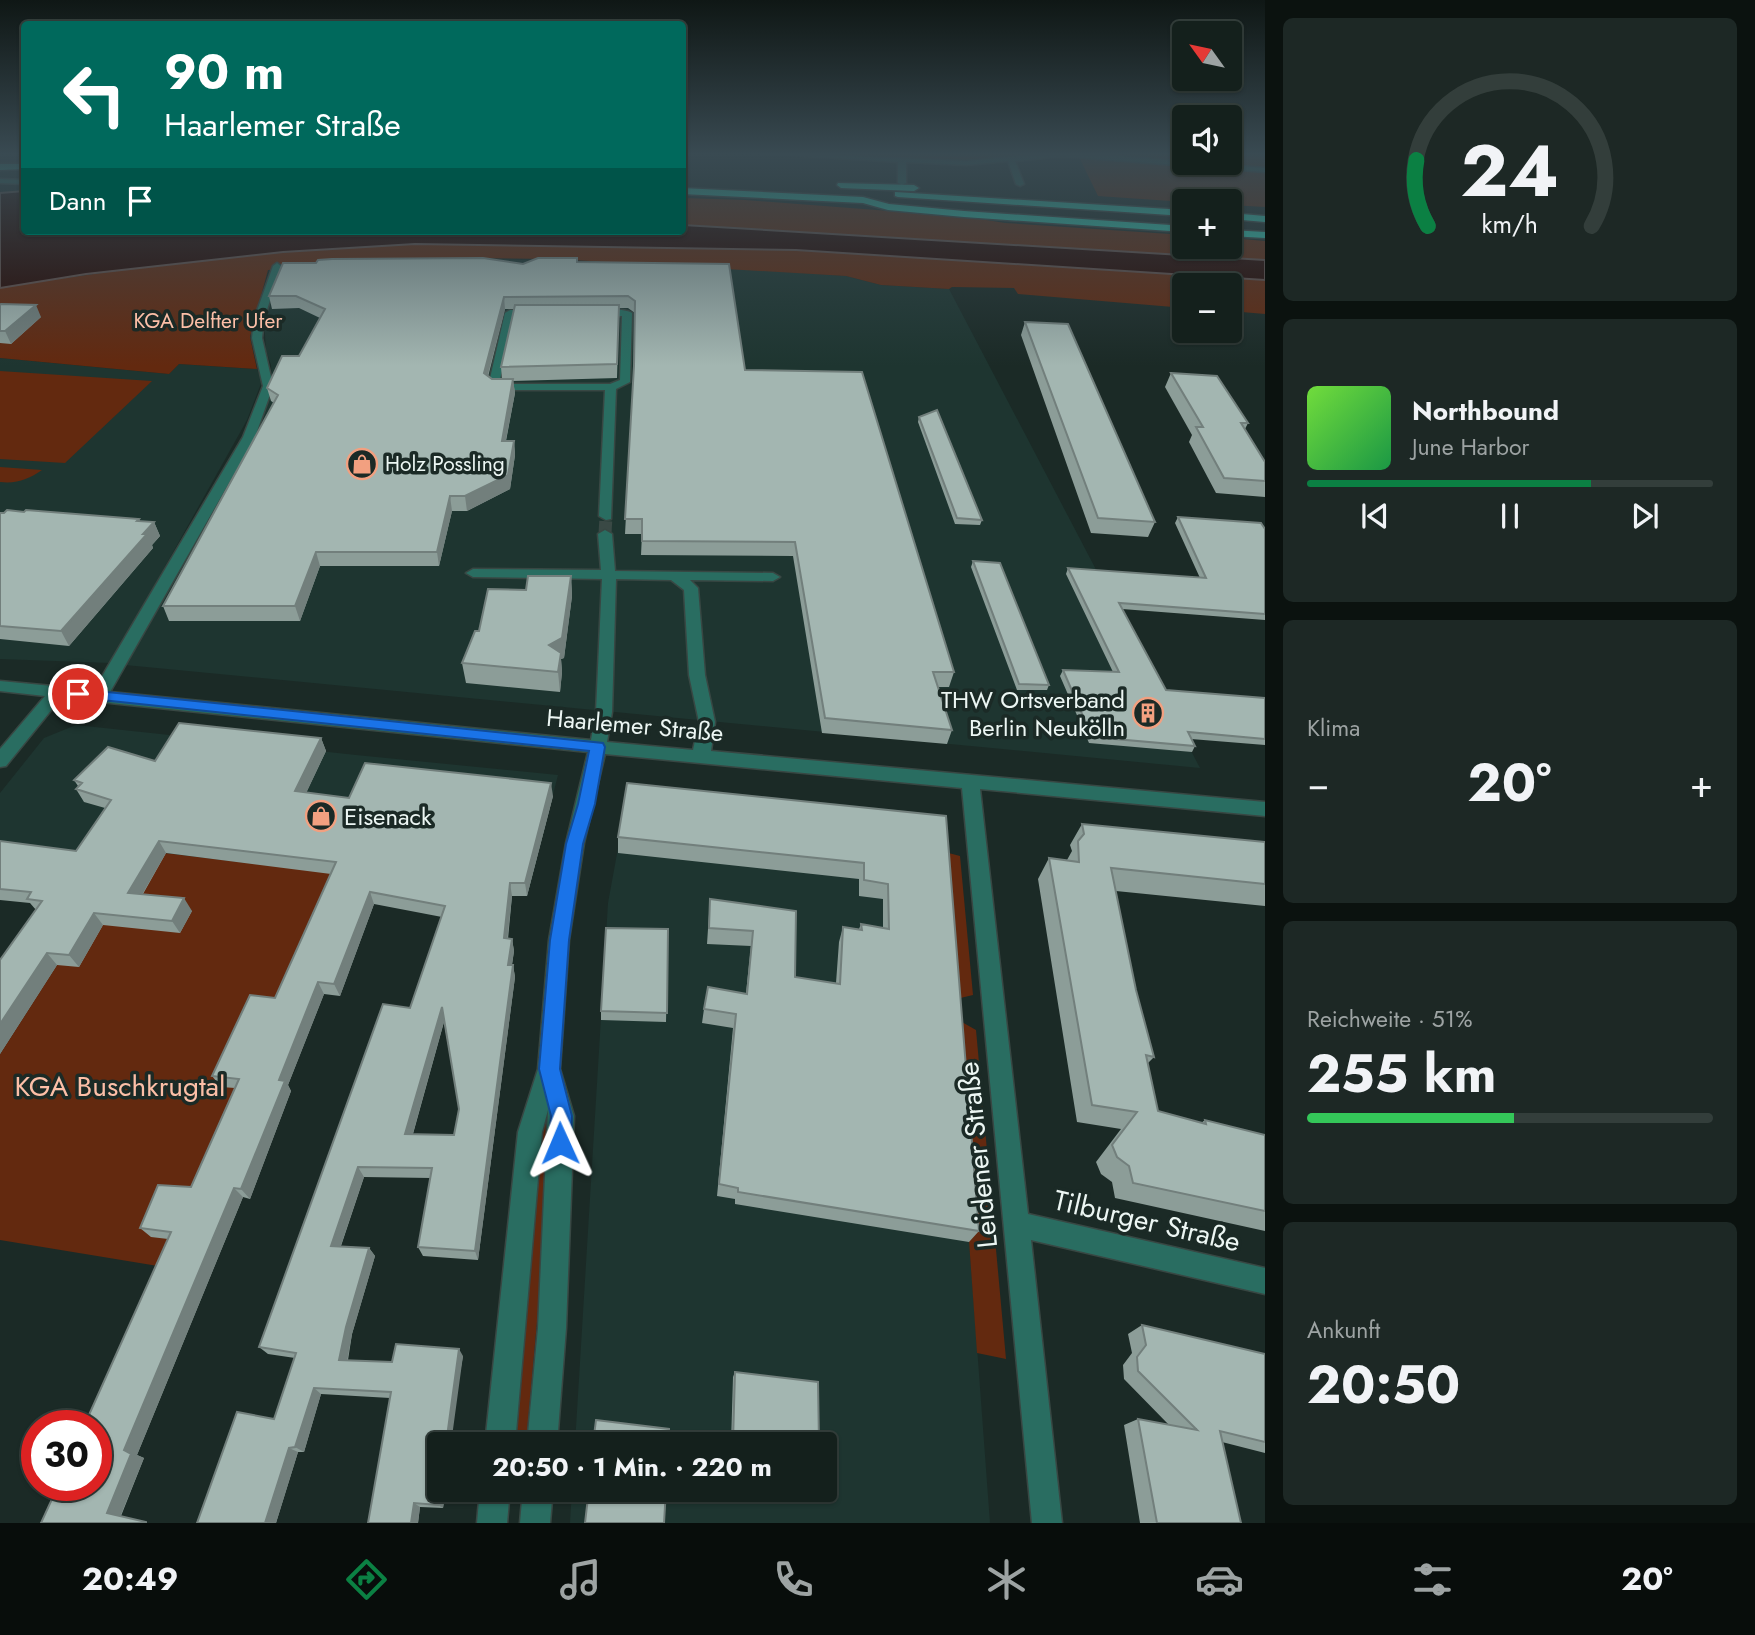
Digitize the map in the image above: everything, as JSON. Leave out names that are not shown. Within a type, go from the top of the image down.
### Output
[{"type":"highway","points":[[1099,223],[1172,228]]},
{"type":"highway","points":[[1242,225],[1265,227]]},
{"type":"highway","points":[[1242,234],[1265,235]]},
{"type":"street","points":[[99,696],[249,437],[268,386],[257,338],[259,319],[277,266]]},
{"type":"street","points":[[549,313],[510,313],[494,387],[611,387],[625,382],[627,313],[588,313]]},
{"type":"street","points":[[606,516],[611,387]]},
{"type":"street","points":[[501,1432],[530,1132],[549,1069],[559,940],[575,844],[587,804],[604,712],[609,642],[606,534]]},
{"type":"street","points":[[473,573],[773,577]]},
{"type":"street","points":[[673,575],[691,588],[697,675],[708,722],[701,756]]},
{"type":"street","name":"Haarlemer Straße","points":[[0,686],[597,747],[1265,810]]},
{"type":"street","points":[[0,761],[57,692]]},
{"type":"street","name":"Leidener Straße","points":[[970,781],[1048,1523]]},
{"type":"street","points":[[543,1432],[552,1328],[562,1116],[549,1069]]},
{"type":"street","name":"Tilburger Straße","points":[[1015,1224],[1265,1281]]},
{"type":"street","points":[[492,1523],[494,1502]]},
{"type":"street","points":[[535,1523],[537,1502]]},
{"type":"shaded area","points":[[0,223],[21,223],[21,235],[686,235],[686,225],[1172,254],[1172,259],[1265,260],[1265,280],[1242,279],[1242,273],[1172,274],[796,250],[415,244],[283,252],[86,274],[0,288]]},
{"type":"shaded area","points":[[467,258],[703,266],[846,276],[881,285],[949,289],[1200,768],[125,665],[272,385],[264,318],[281,269],[363,262]]},
{"type":"shaded area","points":[[0,358],[169,374],[179,364],[257,369],[262,381],[247,420],[111,663],[0,659]]},
{"type":"shaded area","points":[[76,725],[558,775],[527,896],[455,896],[340,874],[131,849],[0,876],[0,793],[44,738]]},
{"type":"shaded area","points":[[652,785],[916,812],[939,832],[990,1523],[570,1523],[571,1502],[837,1502],[837,1432],[576,1432],[608,903],[627,799]]},
{"type":"green space","points":[[686,223],[1006,223],[1172,234],[1172,254],[686,225]]},
{"type":"green space","points":[[1242,239],[1265,241],[1265,260],[1242,259]]},
{"type":"green space","name":"KGA Delfter Ufer","points":[[415,244],[796,250],[1172,274],[1172,307],[1018,294],[1014,288],[949,289],[881,285],[846,276],[555,259],[467,258],[363,262],[268,270],[250,337],[257,369],[179,364],[169,374],[0,358],[0,288],[207,260]]},
{"type":"green space","points":[[1242,279],[1265,280],[1265,314],[1242,312]]},
{"type":"green space","points":[[0,371],[152,381],[65,463],[0,459]]},
{"type":"green space","points":[[0,467],[42,470],[22,480],[0,482]]},
{"type":"green space","name":"KGA Buschkrugtal","points":[[131,849],[340,874],[170,1268],[0,1240],[0,1054]]},
{"type":"green space","points":[[941,851],[960,856],[973,995],[952,1000]]},
{"type":"green space","points":[[953,1017],[976,1030],[1006,1359],[977,1353]]},
{"type":"green space","points":[[547,1115],[545,1233],[527,1432],[517,1432],[544,1117]]},
{"type":"building","points":[[483,258],[523,264],[538,258],[577,258],[577,262],[729,264],[745,370],[862,372],[954,672],[933,672],[952,730],[825,718],[795,542],[642,541],[642,519],[625,519],[635,301],[628,296],[504,297],[484,373],[492,379],[513,379],[502,441],[514,441],[508,475],[465,496],[450,496],[437,552],[316,552],[295,606],[163,606],[278,395],[267,388],[282,356],[299,356],[325,309],[296,296],[269,296],[283,263],[316,263],[318,260],[332,259]]},
{"type":"building","points":[[1,304],[36,305],[5,331],[0,331]]},
{"type":"building","points":[[515,305],[619,305],[617,364],[501,367]]},
{"type":"building","points":[[1025,322],[1068,324],[1155,522],[1098,518]]},
{"type":"building","points":[[1171,373],[1217,376],[1248,423],[1241,423],[1265,462],[1265,481],[1224,478],[1196,427],[1203,427]]},
{"type":"building","points":[[937,410],[982,520],[957,518],[919,417]]},
{"type":"building","points":[[7,510],[154,522],[143,534],[147,534],[61,631],[0,626],[0,513]]},
{"type":"building","points":[[1178,517],[1261,523],[1265,529],[1265,614],[1119,603],[1166,690],[1265,698],[1265,739],[1188,732],[1195,746],[1092,737],[1063,670],[1119,672],[1068,568],[1206,578]]},
{"type":"building","points":[[973,561],[1000,563],[1049,685],[1019,684]]},
{"type":"building","points":[[528,576],[571,576],[562,638],[549,645],[561,653],[558,672],[462,663],[475,631],[479,631],[488,589],[526,590]]},
{"type":"building","points":[[179,723],[321,738],[295,791],[349,798],[365,763],[551,783],[525,883],[510,883],[504,938],[512,939],[508,965],[513,965],[475,1251],[418,1247],[432,1168],[358,1167],[331,1246],[369,1248],[339,1360],[392,1362],[396,1344],[459,1349],[448,1432],[427,1432],[427,1502],[438,1502],[438,1505],[414,1503],[411,1523],[368,1523],[391,1392],[314,1388],[295,1447],[289,1448],[265,1523],[197,1523],[237,1412],[274,1419],[296,1353],[259,1347],[383,1004],[410,1008],[445,906],[370,892],[334,984],[318,982],[279,1080],[285,1081],[241,1189],[234,1188],[124,1450],[131,1454],[112,1501],[112,1410],[91,1410],[171,1232],[140,1228],[158,1185],[191,1187],[239,1079],[212,1076],[250,995],[275,998],[336,862],[159,841],[128,893],[184,898],[172,921],[94,913],[69,955],[47,953],[0,1024],[0,960],[42,901],[27,899],[31,892],[0,889],[0,841],[76,851],[111,800],[76,789],[82,783],[74,780],[108,747],[155,761]],"holes":[[[442,1007],[459,1109],[454,1135],[405,1134]]]},
{"type":"building","points":[[627,783],[946,816],[979,1231],[738,1192],[738,1188],[719,1184],[736,1014],[704,1009],[708,987],[747,994],[753,931],[709,928],[710,899],[796,911],[795,977],[840,984],[843,927],[862,930],[861,924],[889,929],[888,884],[864,880],[864,863],[618,837]]},
{"type":"building","points":[[1082,824],[1265,842],[1265,884],[1111,868],[1136,990],[1154,1057],[1146,1055],[1158,1111],[1206,1124],[1205,1120],[1265,1135],[1265,1211],[1133,1183],[1129,1166],[1117,1157],[1112,1145],[1137,1112],[1092,1105],[1049,858],[1079,862],[1078,841],[1084,834]]},
{"type":"building","points":[[606,928],[668,929],[667,1013],[601,1011]]},
{"type":"building","points":[[1142,1325],[1265,1354],[1265,1442],[1220,1431],[1241,1523],[1157,1523],[1138,1419],[1197,1430],[1138,1371],[1137,1357],[1146,1345]]},
{"type":"building","points":[[735,1372],[818,1382],[819,1432],[733,1432]]},
{"type":"building","points":[[596,1420],[669,1429],[669,1432],[594,1432]]},
{"type":"building","points":[[51,1501],[112,1501],[107,1513],[146,1522],[146,1523],[41,1523]]},
{"type":"building","points":[[587,1502],[665,1502],[664,1523],[585,1523]]},
{"type":"tunnel","points":[[605,534],[606,516]]},
{"type":"place","name":"Holz Possling","points":[[362,464]]},
{"type":"place","name":"THW Ortsverband Berlin Neukölln","points":[[1148,713]]},
{"type":"place","name":"Eisenack","points":[[321,816]]},
{"type":"route","points":[[78,694],[597,747],[587,804],[575,844],[559,940],[549,1069],[562,1116],[560,1143]]}]
